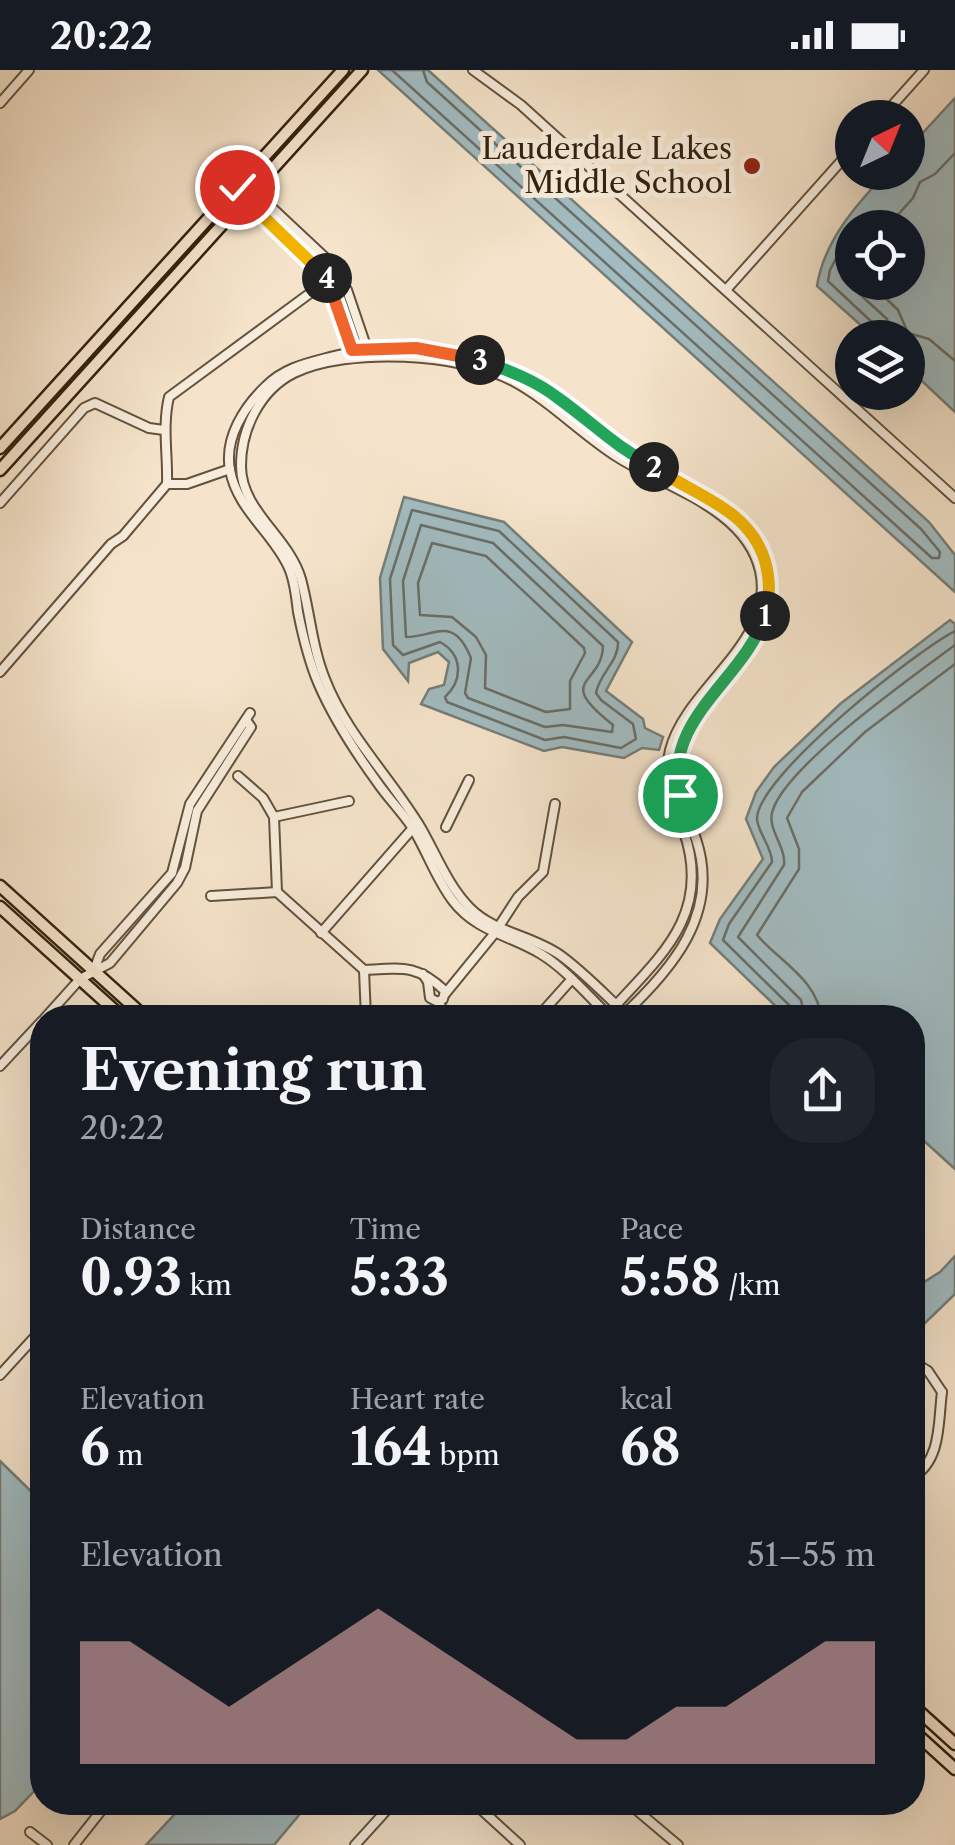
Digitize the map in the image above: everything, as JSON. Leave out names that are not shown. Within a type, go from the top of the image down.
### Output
[{"type":"main road","points":[[0,448],[343,70]]},
{"type":"main road","points":[[0,470],[362,70]]},
{"type":"main road","points":[[0,886],[132,1005]]},
{"type":"main road","points":[[2,914],[109,1005]]},
{"type":"main road","points":[[925,1717],[955,1744]]},
{"type":"main road","points":[[925,1742],[955,1770]]},
{"type":"street","points":[[0,103],[29,70]]},
{"type":"street","points":[[473,70],[521,106],[955,498]]},
{"type":"street","points":[[897,100],[924,70]]},
{"type":"street","points":[[726,290],[835,168]]},
{"type":"street","points":[[241,183],[327,276],[352,350]]},
{"type":"street","points":[[249,195],[331,263],[347,290],[367,348]]},
{"type":"street","points":[[0,672],[167,484],[164,430],[169,397],[313,291]]},
{"type":"street","points":[[320,676],[296,565],[257,512],[240,467],[248,426],[258,406],[277,385],[304,370],[344,360],[401,357],[463,363],[497,374],[547,403],[619,458],[719,514],[746,540],[762,583],[756,616],[743,641],[682,722],[668,761],[671,791],[690,852],[690,900],[682,924],[667,948],[616,1005],[561,955],[475,922],[453,900],[415,826],[377,783],[364,753],[320,676],[306,647],[289,567],[240,497],[230,469],[234,430],[268,384],[307,362],[367,348],[452,353],[518,374],[556,396],[621,449],[734,514],[761,550],[769,584],[767,608],[759,632],[691,722],[678,758],[679,789],[703,866],[702,897],[697,920],[682,951],[635,1005]]},
{"type":"street","points":[[0,503],[84,408],[95,403],[149,428],[164,430]]},
{"type":"street","points":[[167,484],[188,484],[230,469]]},
{"type":"street","points":[[56,1005],[80,978],[94,970],[100,954],[178,873],[183,852],[181,829],[190,804],[248,716]]},
{"type":"street","points":[[238,776],[263,798],[274,817],[277,892],[364,970],[420,971],[440,992],[442,1005]]},
{"type":"street","points":[[446,827],[468,780]]},
{"type":"street","points":[[274,817],[349,800]]},
{"type":"street","points":[[440,992],[456,980],[518,897],[542,872],[555,804]]},
{"type":"street","points":[[321,933],[415,826]]},
{"type":"street","points":[[211,896],[277,892]]},
{"type":"street","points":[[496,931],[540,954],[597,1005]]},
{"type":"street","points":[[364,970],[365,1005]]},
{"type":"street","points":[[549,1005],[571,980]]},
{"type":"street","points":[[0,1066],[30,1034]]},
{"type":"street","points":[[0,1375],[30,1342]]},
{"type":"street","points":[[925,1370],[934,1377],[942,1392],[936,1448],[925,1467]]},
{"type":"street","points":[[942,1392],[955,1391]]},
{"type":"street","points":[[74,1845],[98,1815]]},
{"type":"street","points":[[359,1844],[383,1815]]},
{"type":"street","points":[[487,1815],[520,1845]]},
{"type":"street","points":[[642,1815],[678,1845]]},
{"type":"street","points":[[30,1832],[48,1845]]},
{"type":"water","points":[[378,70],[428,70],[929,522],[955,555],[955,592]]},
{"type":"water","points":[[955,98],[955,412],[925,384],[925,320],[855,320],[817,286],[835,238],[835,300],[925,300],[925,210],[854,210],[871,190],[925,190],[925,131]]},
{"type":"water","points":[[404,497],[504,522],[632,642],[606,691],[643,719],[645,728],[663,737],[659,750],[642,748],[624,758],[562,747],[544,751],[421,704],[429,689],[444,685],[449,662],[438,652],[409,663],[408,681],[383,649],[380,578]]},
{"type":"water","points":[[950,620],[955,624],[955,1169],[925,1142],[925,1005],[775,1005],[710,943],[720,919],[763,859],[746,819],[756,792],[774,767],[840,704]]},
{"type":"water","points":[[955,1256],[955,1294],[925,1323],[925,1281]]},
{"type":"water","points":[[0,1461],[30,1490],[30,1795],[0,1819]]},
{"type":"water","points":[[173,1815],[299,1815],[274,1845],[146,1845]]},
{"type":"place","name":"Lauderdale Lakes Middle School","points":[[752,166]]},
{"type":"route","points":[[237,187],[327,276],[352,350],[416,348],[452,353],[518,374],[556,396],[608,440],[734,514],[749,530],[766,567],[767,608],[752,644],[684,735],[677,773],[680,795]]}]
